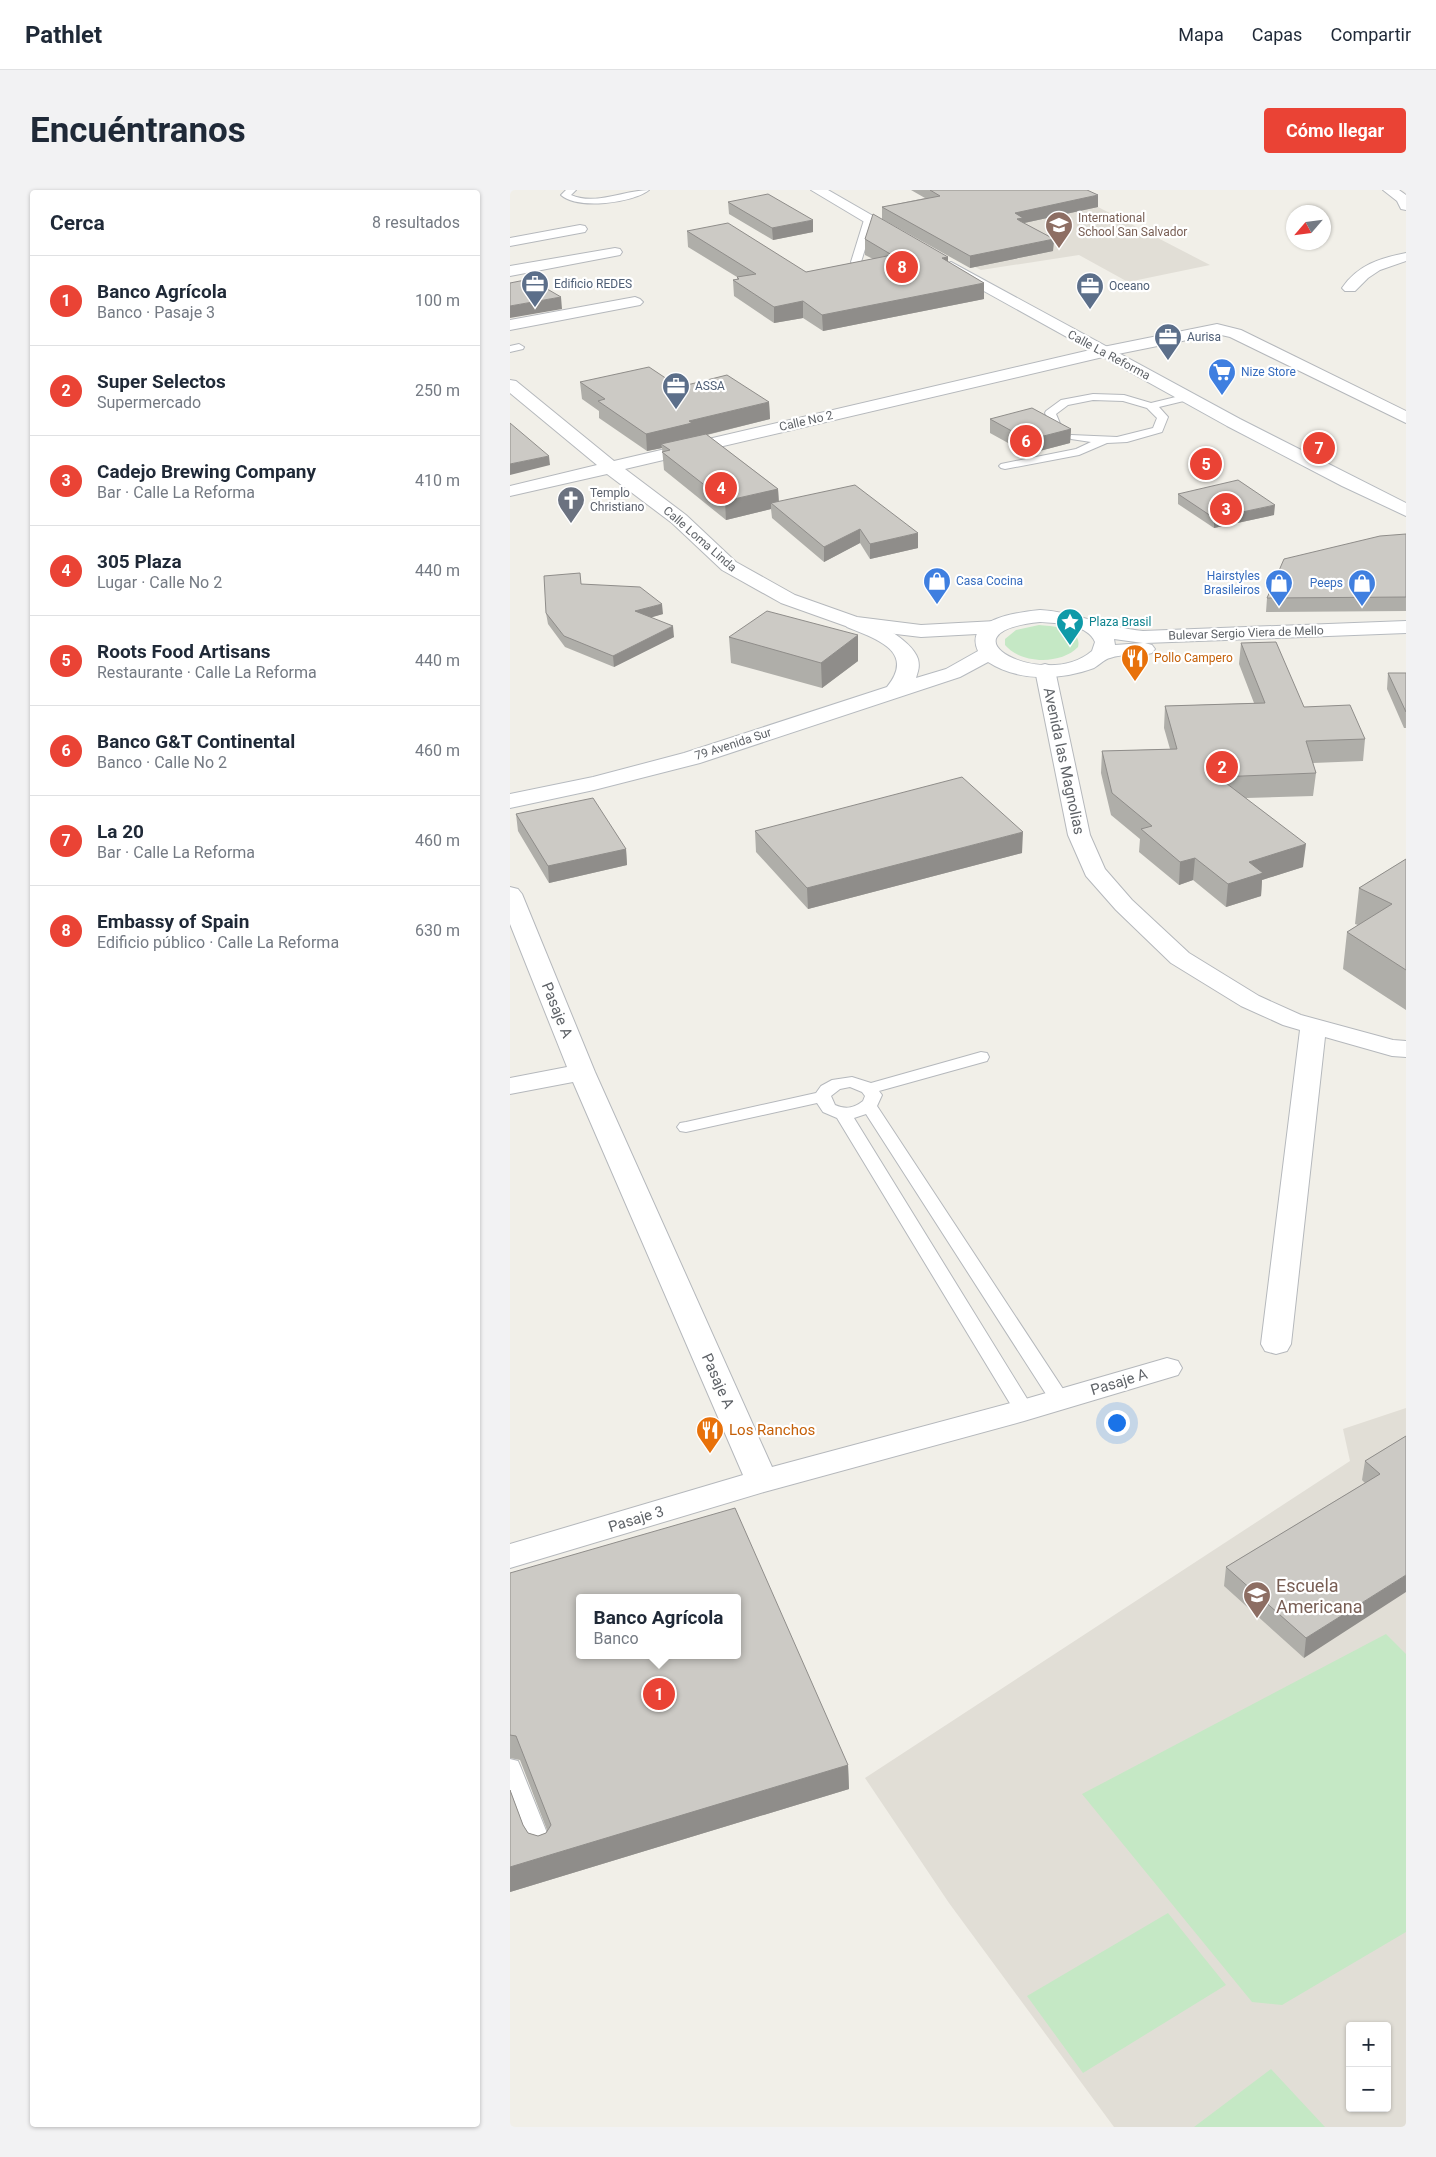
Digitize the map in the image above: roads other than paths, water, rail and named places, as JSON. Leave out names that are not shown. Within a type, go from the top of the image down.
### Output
[{"type":"street","points":[[818,190],[921,249]]},
{"type":"street","points":[[1390,190],[1403,199],[1406,206]]},
{"type":"street","points":[[510,242],[580,229]]},
{"type":"street","points":[[529,238],[565,261]]},
{"type":"street","points":[[510,271],[615,252]]},
{"type":"street","points":[[1350,288],[1361,274],[1377,264],[1406,257]]},
{"type":"street","name":"Calle La Reforma","points":[[938,259],[1103,352],[1348,482],[1406,510]]},
{"type":"street","points":[[510,325],[635,302]]},
{"type":"street","name":"Calle No 2","points":[[510,491],[1103,352],[1206,330],[1227,330],[1406,418]]},
{"type":"street","name":"Calle Loma Linda","points":[[510,385],[610,467],[679,519],[728,566],[788,599],[854,623],[921,631],[996,627]]},
{"type":"street","name":"Bulevar Sergio Viera de Mello","points":[[996,627],[1016,619],[1040,616],[1074,620],[1121,635],[1143,636],[1406,627]]},
{"type":"street","points":[[854,623],[891,639],[902,648],[908,658],[908,672],[904,683],[894,693]]},
{"type":"street","points":[[1088,625],[1097,630],[1103,638],[1105,645],[1102,652]]},
{"type":"street","points":[[988,650],[985,640],[988,634],[996,627]]},
{"type":"street","name":"Calle Loma Linda","points":[[921,631],[988,650],[1005,662],[1034,669]]},
{"type":"street","name":"Bulevar Sergio Viera de Mello","points":[[1102,652],[1406,640]]},
{"type":"street","name":"79 Avenida Sur","points":[[510,801],[594,783],[692,758],[894,693],[952,672],[988,650]]},
{"type":"street","name":"79 Avenida Sur","points":[[952,672],[1066,669],[1082,665],[1094,659],[1102,652]]},
{"type":"street","name":"Avenida las Magnolias","points":[[1034,669],[1079,835],[1094,872],[1124,905],[1180,958],[1250,1001],[1292,1020],[1392,1048],[1406,1050]]},
{"type":"street","name":"Pasaje A","points":[[510,894],[582,1072],[762,1481],[1060,1400],[1167,1368]]},
{"type":"street","points":[[1276,1344],[1313,1026]]},
{"type":"street","points":[[510,1086],[582,1072]]},
{"type":"street","name":"Pasaje 3","points":[[510,1556],[762,1481]]},
{"type":"lane","points":[[572,190],[565,195],[571,199],[581,201],[610,199],[645,190]]},
{"type":"lane","points":[[856,262],[868,220]]},
{"type":"lane","points":[[1056,426],[1050,413],[1065,402],[1093,397],[1124,398],[1151,406],[1163,417],[1158,430],[1136,438],[1103,441],[1075,437]]},
{"type":"lane","points":[[1151,406],[1188,397]]},
{"type":"lane","points":[[1005,466],[1079,452],[1103,441]]},
{"type":"lane","points":[[981,1057],[869,1098],[861,1111],[844,1114],[828,1108],[823,1103],[824,1091],[831,1086],[841,1083],[852,1082],[869,1098],[1060,1400]]},
{"type":"lane","points":[[686,1127],[822,1097]]},
{"type":"lane","points":[[844,1114],[1024,1410]]},
{"type":"lane","points":[[510,1768],[541,1848]]},
{"type":"place","name":"International School San Salvador","points":[[1059,249]]},
{"type":"place","name":"Embassy of Spain","points":[[902,267]]},
{"type":"place","name":"Edificio REDES","points":[[535,308]]},
{"type":"place","name":"Oceano","points":[[1090,310]]},
{"type":"place","name":"Aurisa","points":[[1168,361]]},
{"type":"place","name":"Nize Store","points":[[1222,396]]},
{"type":"place","name":"ASSA","points":[[676,410]]},
{"type":"place","name":"Banco G&T Continental","points":[[1026,441]]},
{"type":"place","name":"La 20","points":[[1319,448]]},
{"type":"place","name":"Roots Food Artisans","points":[[1206,464]]},
{"type":"place","name":"305 Plaza","points":[[721,488]]},
{"type":"place","name":"Cadejo Brewing Company","points":[[1226,509]]},
{"type":"place","name":"Templo Christiano","points":[[571,524]]},
{"type":"place","name":"Casa Cocina","points":[[937,605]]},
{"type":"place","name":"Hairstyles Brasileiros","points":[[1279,607]]},
{"type":"place","name":"Peeps","points":[[1362,607]]},
{"type":"place","name":"Plaza Brasil","points":[[1070,646]]},
{"type":"place","name":"Pollo Campero","points":[[1135,682]]},
{"type":"place","name":"Super Selectos","points":[[1222,767]]},
{"type":"place","name":"Los Ranchos","points":[[710,1454]]},
{"type":"place","name":"Escuela Americana","points":[[1257,1619]]},
{"type":"place","name":"Banco Agrícola","points":[[659,1694]]}]
